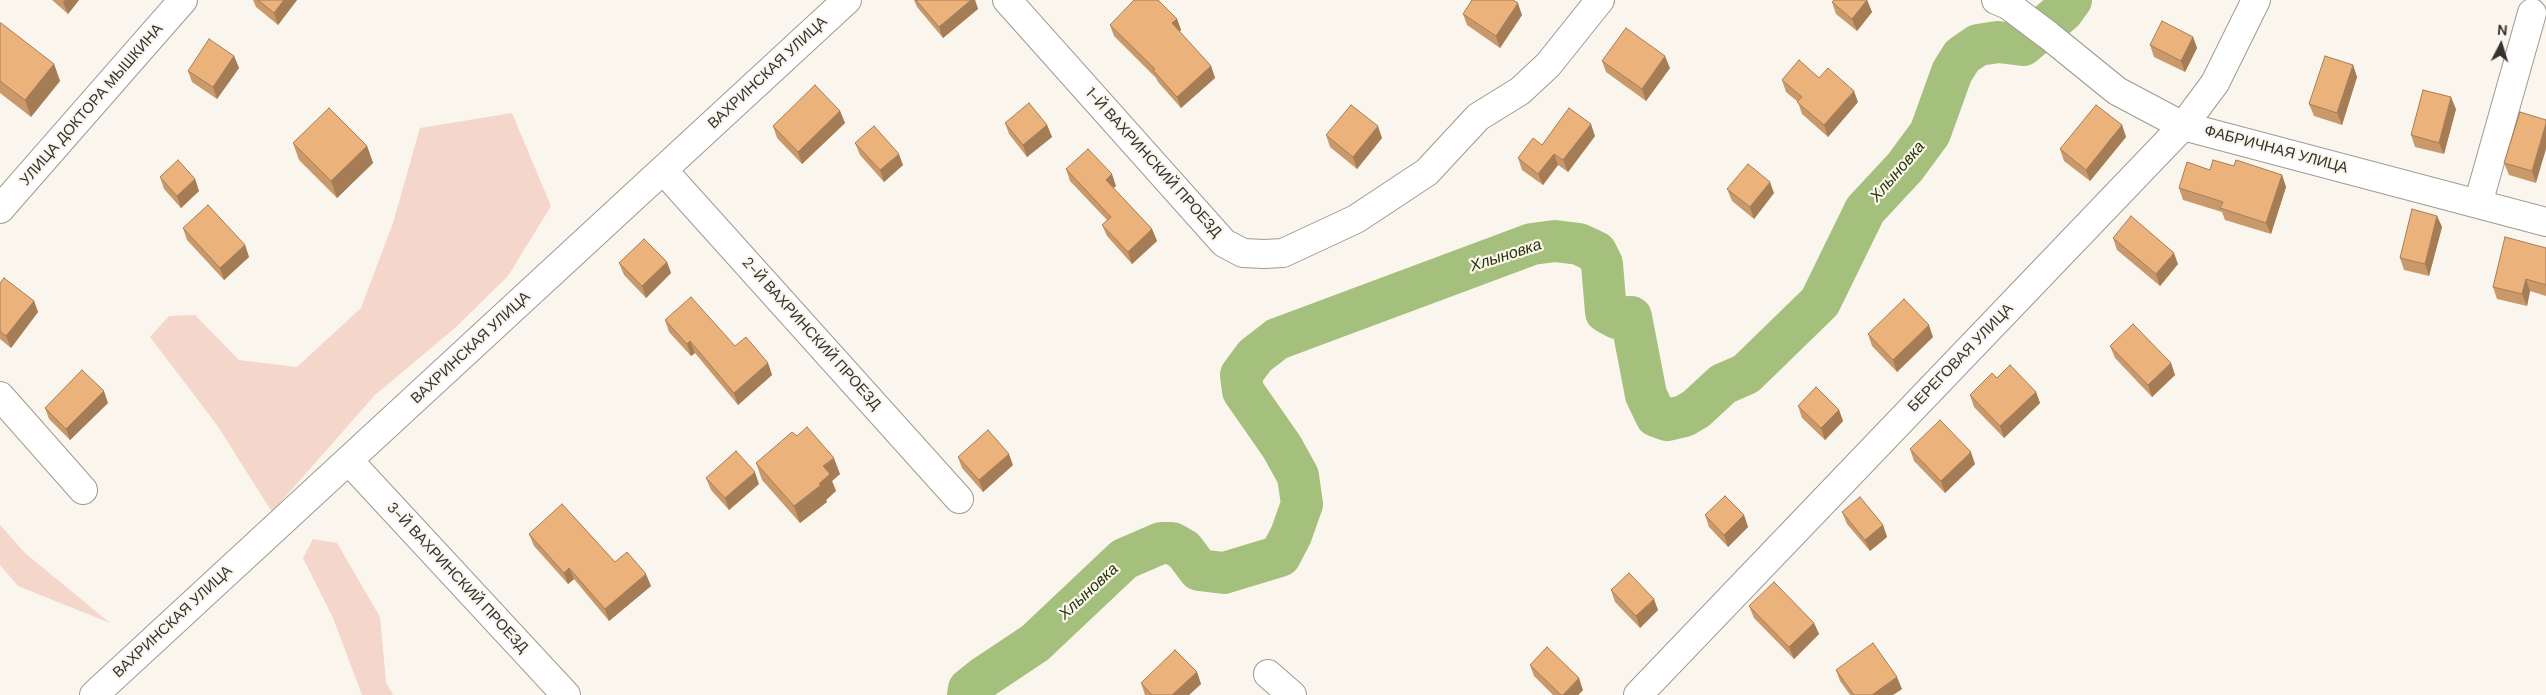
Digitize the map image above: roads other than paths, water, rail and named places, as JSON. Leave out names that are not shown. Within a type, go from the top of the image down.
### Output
[{"type":"street","name":"УЛИЦА ДОКТОРА МЫШКИНА","points":[[0,209],[183,0]]},
{"type":"street","name":"ВАХРИНСКАЯ УЛИЦА","points":[[94,695],[847,0]]},
{"type":"street","name":"1-Й ВАХРИНСКИЙ ПРОЕЗД","points":[[1007,0],[1224,243],[1243,253],[1264,254],[1283,253],[1356,218],[1427,172],[1478,117],[1520,91],[1548,65],[1600,0]]},
{"type":"street","name":"ФАБРИЧНАЯ УЛИЦА","points":[[1996,0],[2008,5],[2040,29],[2117,91],[2183,126],[2546,222]]},
{"type":"street","name":"БЕРЕГОВАЯ УЛИЦА","points":[[1638,695],[2183,126],[2216,83],[2256,0]]},
{"type":"street","points":[[2478,204],[2532,13]]},
{"type":"street","name":"2-Й ВАХРИНСКИЙ ПРОЕЗД","points":[[663,170],[959,499]]},
{"type":"street","points":[[0,396],[83,490]]},
{"type":"street","name":"3-Й ВАХРИНСКИЙ ПРОЕЗД","points":[[349,461],[566,695]]},
{"type":"street","points":[[1268,674],[1292,695]]},
{"type":"waterway","name":"Хлыновка","points":[[968,695],[969,689],[984,677],[1035,643],[1124,559],[1161,543],[1172,543],[1184,550],[1199,570],[1224,573],[1280,556],[1291,535],[1302,504],[1298,476],[1282,447],[1243,391],[1241,375],[1255,356],[1277,339],[1532,244],[1555,241],[1579,244],[1596,252],[1602,264],[1606,312],[1617,318],[1631,317],[1646,395],[1656,416],[1667,420],[1684,416],[1696,409],[1723,384],[1746,374],[1820,302],[1865,210],[1905,167],[1930,133],[1952,72],[1962,56],[1978,45],[1998,42],[2023,45],[2063,11],[2071,0]]}]
